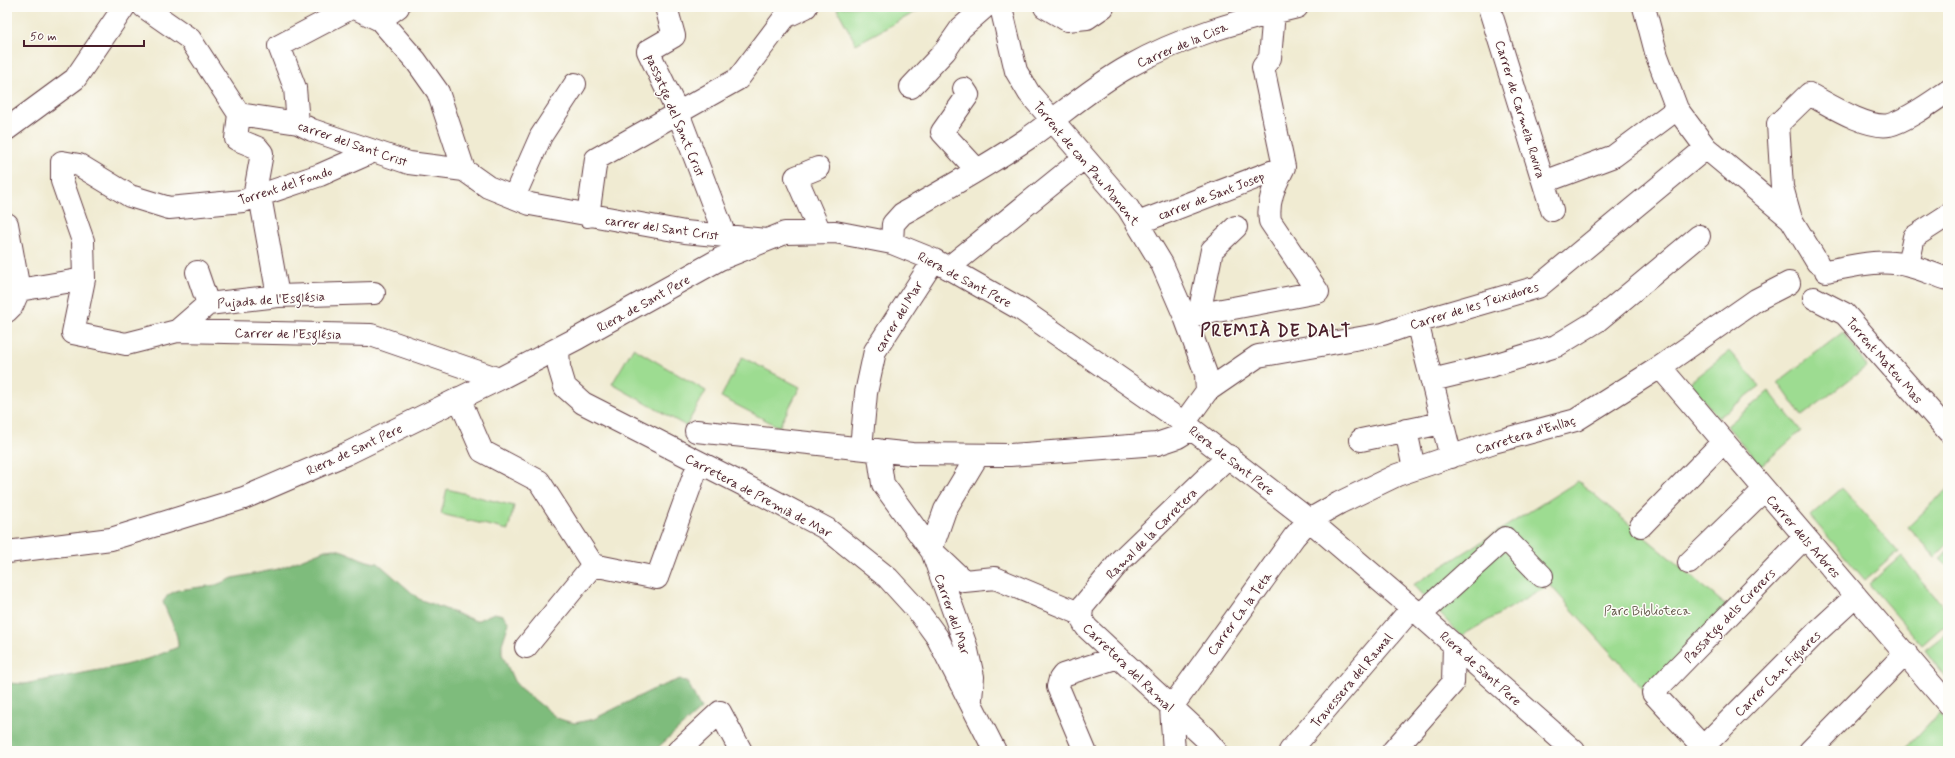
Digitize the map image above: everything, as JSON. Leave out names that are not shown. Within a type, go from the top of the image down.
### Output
[{"type":"street","points":[[7,129],[75,79],[124,7]]},
{"type":"street","points":[[144,7],[190,39],[239,114],[236,139],[258,148],[262,153],[257,196],[278,296]]},
{"type":"street","points":[[298,123],[294,88],[279,46],[353,7],[380,20],[416,61],[438,92],[464,170]]},
{"type":"street","points":[[380,20],[398,7]]},
{"type":"street","name":"passatge del Sant Crist","points":[[666,7],[674,36],[648,51],[678,113],[725,236]]},
{"type":"street","points":[[588,216],[596,159],[738,79],[785,17],[806,7]]},
{"type":"street","points":[[911,87],[945,51],[961,28],[985,7]]},
{"type":"street","name":"Torrent de can Pau Manent","points":[[1001,7],[1016,71],[1029,93],[1128,208],[1192,316],[1206,374],[1207,391]]},
{"type":"street","points":[[1045,7],[1067,20],[1087,18],[1103,7]]},
{"type":"street","name":"Carrer de la Cisa","points":[[892,243],[893,224],[902,214],[978,170],[1027,138],[1100,84],[1160,51],[1228,24],[1297,7]]},
{"type":"street","name":"Carrer de Carmela Rovira","points":[[1488,7],[1552,210]]},
{"type":"street","points":[[1644,7],[1657,56],[1676,109],[1706,148],[1791,219]]},
{"type":"street","points":[[1274,12],[1270,58],[1263,67],[1284,167]]},
{"type":"street","points":[[514,197],[541,136],[575,84]]},
{"type":"street","points":[[964,89],[968,95],[942,132],[978,170]]},
{"type":"street","points":[[1948,91],[1918,111],[1888,125],[1871,124],[1809,94],[1778,124],[1782,187],[1791,219],[1821,266],[1827,285],[1820,295],[1814,298],[1802,298],[1794,293],[1789,283],[1790,272],[1796,264],[1807,260],[1821,266],[1884,263],[1908,265],[1948,279]]},
{"type":"street","points":[[1544,182],[1614,156],[1676,109]]},
{"type":"street","name":"carrer del Sant Crist","points":[[239,114],[298,123],[312,130],[372,152],[409,163],[464,170],[488,187],[530,204],[588,216],[686,232],[769,240]]},
{"type":"street","name":"Carrer de les Teixidores","points":[[1207,391],[1258,356],[1384,334],[1417,322],[1538,287],[1706,148]]},
{"type":"street","name":"Torrent del Fondo","points":[[73,333],[84,279],[83,241],[62,181],[62,162],[79,165],[130,196],[169,208],[243,201],[320,174],[372,152]]},
{"type":"street","name":"carrer del Mar","points":[[931,550],[883,484],[869,449],[866,393],[875,351],[941,264],[1074,166]]},
{"type":"street","name":"carrer de Sant Josep","points":[[1138,223],[1284,167]]},
{"type":"street","name":"carrer de Sant Josep","points":[[1192,316],[1318,292],[1270,221],[1269,212],[1272,191],[1284,167]]},
{"type":"street","points":[[818,168],[796,177],[820,232]]},
{"type":"street","points":[[1908,265],[1914,237],[1948,215]]},
{"type":"street","points":[[7,224],[19,290],[12,306],[7,312]]},
{"type":"street","points":[[1192,316],[1212,250],[1236,227]]},
{"type":"street","name":"Riera de Sant Pere","points":[[7,552],[110,539],[244,498],[346,454],[499,379],[558,349],[720,260],[785,233],[835,232],[892,243],[941,264],[1022,310],[1188,426],[1229,456],[1309,520],[1454,644],[1574,751]]},
{"type":"street","points":[[1432,380],[1494,365],[1556,346],[1597,321],[1699,236]]},
{"type":"street","points":[[196,272],[208,304]]},
{"type":"street","points":[[19,290],[84,279]]},
{"type":"street","name":"Carretera d'Enllaç","points":[[1309,520],[1339,503],[1397,475],[1494,442],[1576,420],[1660,367],[1756,300],[1789,283]]},
{"type":"street","name":"Pujada de l'Església","points":[[177,331],[208,304],[278,296],[374,293]]},
{"type":"street","name":"Torrent Mateu Mas","points":[[1814,298],[1845,314],[1948,431]]},
{"type":"street","points":[[1417,322],[1451,457]]},
{"type":"street","name":"Carrer de l'Església","points":[[73,333],[126,344],[177,331],[371,335],[499,379]]},
{"type":"street","name":"Carretera de Premià de Mar","points":[[558,349],[559,367],[565,387],[583,403],[827,529],[888,578],[918,611],[937,637],[995,751]]},
{"type":"street","name":"Carrer dels Arbres","points":[[1660,367],[1764,490],[1906,653],[1948,704]]},
{"type":"street","points":[[696,431],[912,454],[1025,454],[1157,444],[1178,437],[1188,426],[1207,391]]},
{"type":"street","points":[[459,398],[482,451],[539,481],[593,565],[657,578],[698,462]]},
{"type":"street","points":[[1361,440],[1442,423]]},
{"type":"street","points":[[1406,430],[1414,469]]},
{"type":"street","points":[[1640,526],[1723,442]]},
{"type":"street","points":[[931,550],[945,510],[978,455]]},
{"type":"street","name":"Ramal de la Carretera","points":[[1081,614],[1083,606],[1121,560],[1229,456]]},
{"type":"street","points":[[1689,563],[1764,490]]},
{"type":"street","name":"Carrer Ca la Teta","points":[[1171,708],[1294,537],[1309,520]]},
{"type":"street","name":"Passatge dels Cirerers","points":[[1701,749],[1653,693],[1805,537]]},
{"type":"street","name":"Travessera del Ramal","points":[[1290,751],[1416,611],[1505,538],[1542,576]]},
{"type":"street","name":"Carretera del Ramal","points":[[931,550],[964,581],[995,578],[1081,614],[1082,622],[1087,628],[1171,708],[1205,738],[1216,751]]},
{"type":"street","name":"Carrer del Mar","points":[[931,550],[966,646],[972,677],[971,704]]},
{"type":"street","points":[[526,646],[593,565]]},
{"type":"street","name":"Carrer Can Figueres","points":[[1701,749],[1819,630],[1856,596]]},
{"type":"street","points":[[1393,751],[1453,683],[1454,644]]},
{"type":"street","points":[[1810,751],[1906,653]]},
{"type":"street","points":[[1085,751],[1058,687],[1060,680],[1063,675],[1118,658]]},
{"type":"street","points":[[1171,708],[1174,751]]},
{"type":"street","points":[[678,751],[720,712],[741,751]]},
{"type":"green space","points":[[840,7],[925,7],[856,44],[837,9]]},
{"type":"green space","points":[[1843,332],[1867,366],[1802,416],[1778,382]]},
{"type":"green space","points":[[633,348],[706,391],[686,426],[612,384]]},
{"type":"green space","points":[[1729,351],[1760,386],[1718,418],[1690,382]]},
{"type":"green space","points":[[742,357],[800,387],[779,427],[721,397]]},
{"type":"green space","points":[[1769,391],[1801,431],[1761,466],[1727,426]]},
{"type":"green space","name":"Parc Biblioteca","points":[[1578,481],[1728,607],[1645,691],[1550,585],[1461,636],[1413,585]]},
{"type":"green space","points":[[1842,488],[1898,552],[1865,580],[1810,516]]},
{"type":"green space","points":[[1948,488],[1948,544],[1935,557],[1908,527]]},
{"type":"green space","points":[[447,489],[514,506],[508,530],[441,514]]},
{"type":"green space","points":[[335,549],[367,561],[378,563],[419,599],[476,621],[494,613],[503,615],[509,623],[502,644],[502,654],[514,681],[520,688],[557,718],[575,723],[594,719],[654,689],[680,679],[688,683],[701,709],[654,751],[7,751],[7,683],[24,684],[121,666],[151,658],[178,647],[177,636],[163,602],[168,595],[178,590],[216,585],[233,578],[278,569],[325,550]]},
{"type":"green space","points":[[1948,550],[1948,567],[1940,559]]},
{"type":"green space","points":[[1901,556],[1948,612],[1948,622],[1922,645],[1869,584]]},
{"type":"green space","points":[[1948,632],[1948,681],[1925,650]]},
{"type":"green space","points":[[1939,713],[1948,724],[1948,751],[1903,751]]},
{"type":"district","name":"PREMIÀ DE DALT","points":[[1276,330]]}]
